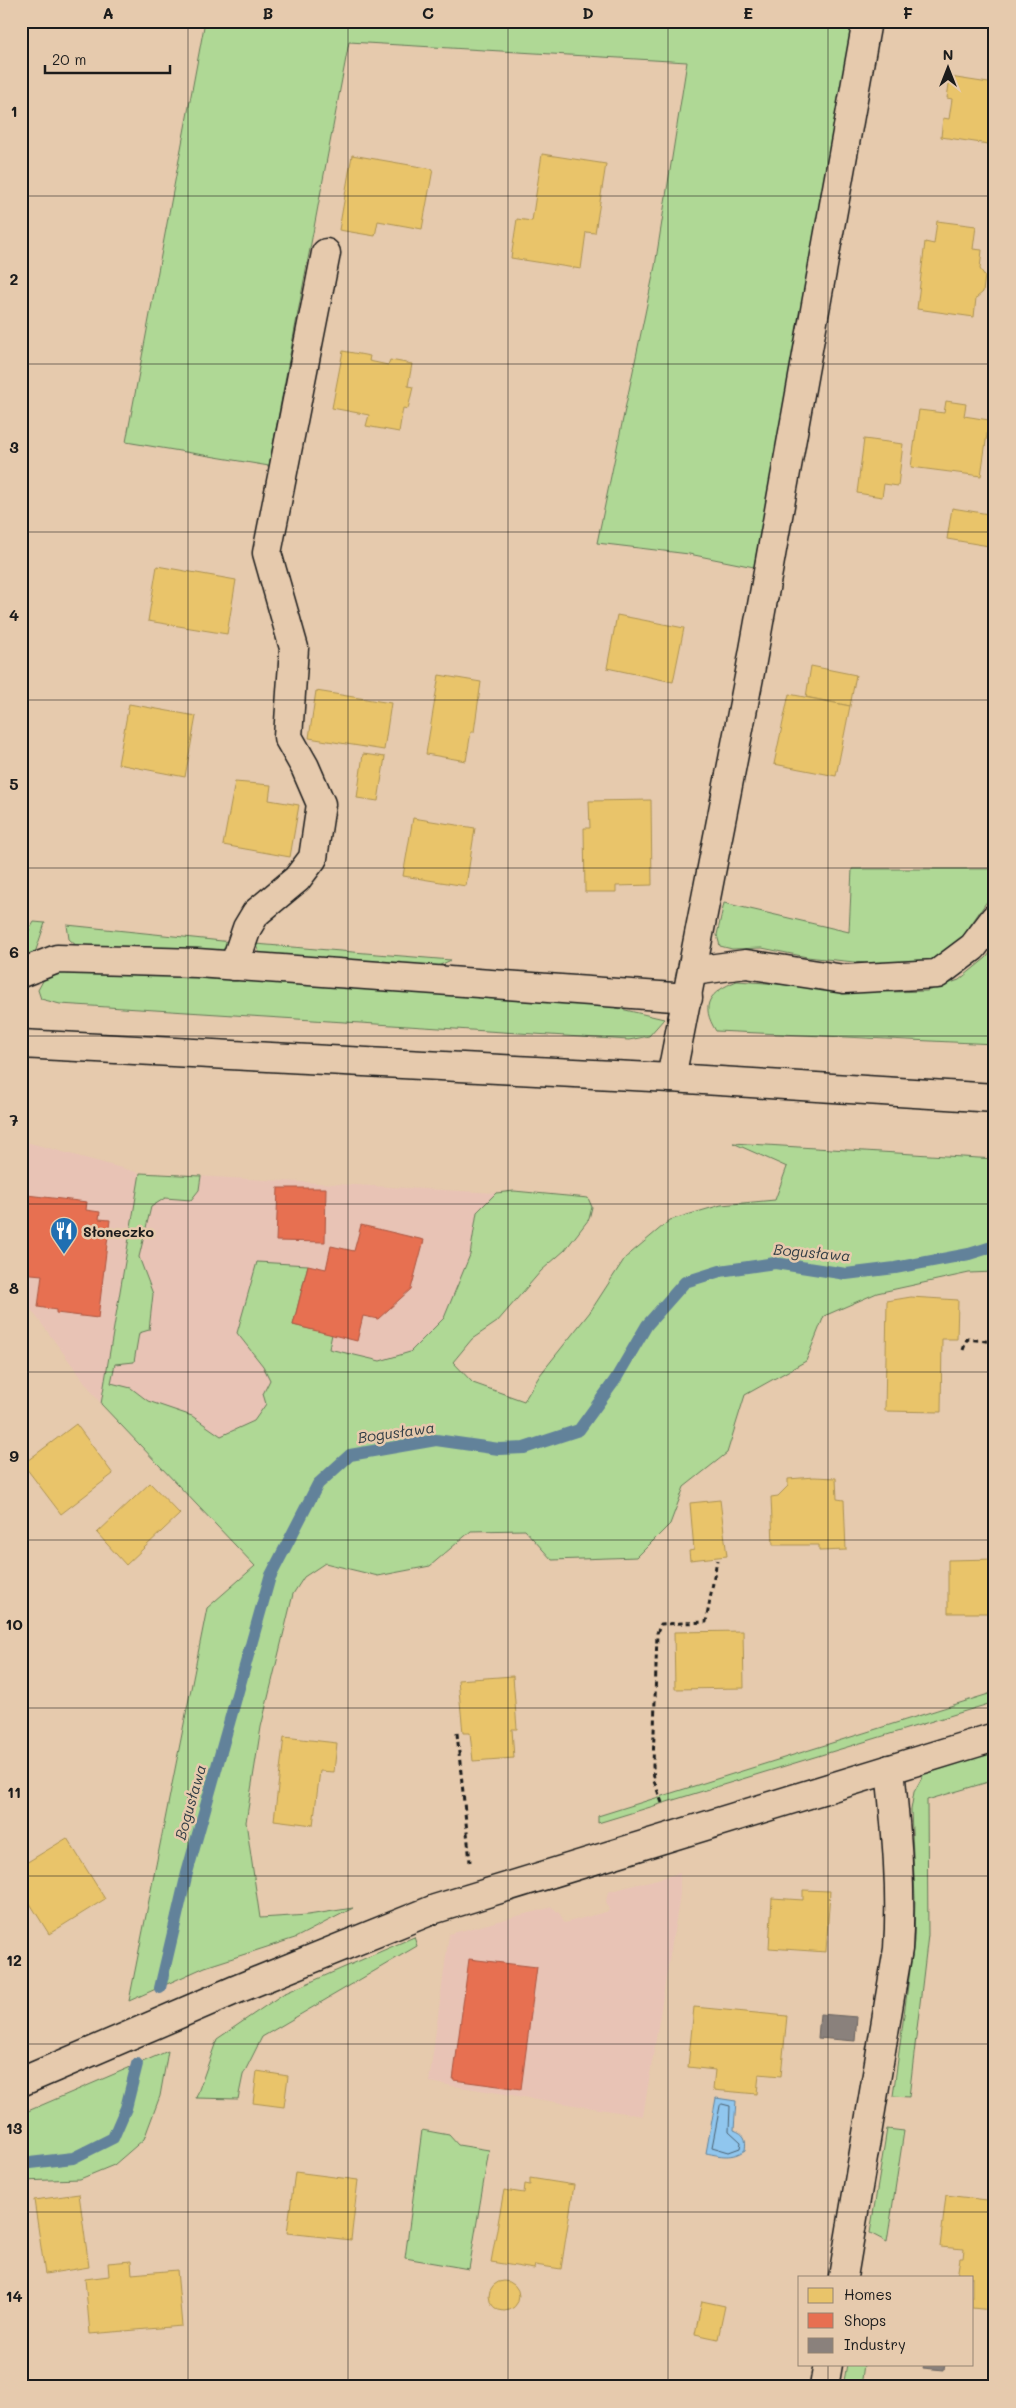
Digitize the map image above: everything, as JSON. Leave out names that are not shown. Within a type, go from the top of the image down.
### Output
[{"type":"street","points":[[671,1078],[750,672],[867,21]]},
{"type":"street","points":[[234,966],[247,928],[256,913],[297,879],[313,858],[321,804],[305,766],[288,737],[294,648],[267,553],[326,254]]},
{"type":"street","points":[[693,971],[746,964],[844,979],[936,974],[973,947],[995,918]]},
{"type":"street","points":[[21,974],[57,959],[234,966],[688,998]]},
{"type":"street","points":[[21,1044],[671,1078],[995,1098]]},
{"type":"street","points":[[21,2082],[236,1990],[435,1909],[995,1737]]},
{"type":"street","points":[[843,2276],[898,1949],[901,1907],[899,1854],[890,1769]]},
{"type":"street","points":[[824,2387],[828,2366]]},
{"type":"path","points":[[963,1350],[967,1339],[995,1342]]},
{"type":"path","points":[[658,1797],[654,1782],[653,1766],[657,1633],[661,1624],[706,1622],[717,1560]]},
{"type":"path","points":[[457,1734],[470,1860]]},
{"type":"shaded area","points":[[26,1142],[140,1173],[496,1193],[477,1212],[452,1362],[219,1529],[101,1404],[21,1296],[21,1177]]},
{"type":"shaded area","points":[[680,1873],[680,1895],[643,2116],[429,2082],[449,1934],[552,1907],[560,1914],[564,1923],[609,1911],[606,1901],[608,1892]]},
{"type":"green space","points":[[205,21],[856,21],[754,567],[689,554],[597,543],[655,266],[687,62],[349,42],[269,466],[126,442]]},
{"type":"green space","points":[[852,869],[995,869],[995,890],[960,940],[932,960],[882,965],[807,957],[762,948],[732,949],[720,946],[717,935],[724,903],[849,932]]},
{"type":"green space","points":[[34,922],[45,923],[36,950],[21,965],[21,944]]},
{"type":"green space","points":[[67,925],[232,942],[224,951],[78,947],[69,939]]},
{"type":"green space","points":[[255,944],[451,960],[436,967],[272,958],[260,954]]},
{"type":"green space","points":[[995,947],[995,1044],[716,1031],[708,1013],[710,1000],[714,995],[737,981],[892,992],[927,991],[959,980],[986,958]]},
{"type":"green space","points":[[57,971],[149,972],[591,1002],[664,1019],[649,1036],[629,1040],[60,1004],[41,999],[38,990],[44,979]]},
{"type":"green space","points":[[733,1143],[995,1159],[995,1272],[969,1273],[877,1293],[824,1316],[806,1361],[745,1395],[727,1453],[684,1487],[670,1524],[637,1557],[552,1560],[525,1530],[471,1531],[430,1566],[378,1576],[325,1563],[304,1577],[293,1594],[261,1727],[246,1822],[260,1918],[308,1915],[353,1908],[295,1938],[205,1967],[129,2001],[207,1608],[255,1566],[101,1404],[140,1173],[201,1176],[199,1190],[191,1200],[165,1198],[151,1207],[139,1257],[153,1294],[149,1330],[139,1333],[134,1362],[115,1364],[111,1383],[131,1388],[148,1401],[192,1416],[221,1436],[254,1421],[266,1404],[263,1394],[270,1380],[263,1366],[237,1333],[257,1262],[308,1265],[293,1325],[332,1334],[329,1349],[380,1361],[410,1352],[444,1318],[470,1255],[477,1212],[496,1193],[514,1191],[588,1198],[592,1207],[589,1219],[565,1250],[541,1271],[497,1322],[472,1339],[453,1362],[473,1383],[524,1401],[540,1375],[590,1312],[625,1258],[670,1220],[721,1205],[775,1200],[787,1167]]},
{"type":"green space","points":[[995,1692],[995,1702],[598,1823],[598,1816]]},
{"type":"green space","points":[[995,1752],[995,1780],[927,1800],[928,1935],[909,2097],[893,2096],[914,1941],[915,1898],[911,1810],[914,1792],[924,1774]]},
{"type":"green space","points":[[414,1937],[417,1946],[262,2037],[243,2075],[238,2099],[196,2098],[217,2039],[283,1994]]},
{"type":"green space","points":[[168,2051],[160,2096],[144,2139],[114,2165],[80,2179],[21,2181],[21,2114]]},
{"type":"green space","points":[[887,2129],[904,2131],[887,2242],[870,2233]]},
{"type":"green space","points":[[422,2130],[449,2135],[458,2145],[489,2150],[469,2269],[405,2258]]},
{"type":"green space","points":[[847,2366],[864,2366],[861,2387],[843,2387]]},
{"type":"water","points":[[716,2098],[736,2101],[734,2130],[744,2137],[746,2146],[745,2150],[736,2155],[722,2156],[706,2153]]},
{"type":"building: Homes","points":[[950,77],[995,84],[995,145],[941,137],[943,118],[949,119],[952,99],[947,98]]},
{"type":"building: Homes","points":[[542,154],[606,164],[595,233],[586,232],[581,269],[511,258],[517,219],[532,221]]},
{"type":"building: Homes","points":[[352,155],[433,169],[422,229],[378,221],[375,236],[339,230]]},
{"type":"building: Homes","points":[[937,221],[976,226],[973,249],[982,250],[980,269],[985,276],[983,292],[976,298],[974,317],[917,309],[925,242],[934,244]]},
{"type":"building: Homes","points":[[343,351],[370,356],[369,361],[388,365],[390,360],[412,364],[408,386],[413,387],[408,409],[403,408],[399,432],[366,426],[369,415],[332,408]]},
{"type":"building: Homes","points":[[946,401],[966,404],[964,416],[989,420],[981,476],[911,467],[919,410],[944,413]]},
{"type":"building: Homes","points":[[864,439],[903,444],[898,486],[884,484],[882,497],[857,493]]},
{"type":"building: Homes","points":[[952,508],[995,515],[995,547],[947,539]]},
{"type":"building: Homes","points":[[157,566],[236,580],[227,634],[148,621]]},
{"type":"building: Homes","points":[[617,615],[684,628],[673,682],[607,668]]},
{"type":"building: Homes","points":[[811,666],[856,675],[850,706],[806,697]]},
{"type":"building: Homes","points":[[439,675],[481,682],[474,732],[471,732],[466,761],[426,754]]},
{"type":"building: Homes","points":[[316,691],[391,703],[384,750],[309,738]]},
{"type":"building: Homes","points":[[789,694],[850,706],[836,776],[774,764]]},
{"type":"building: Homes","points":[[129,704],[196,716],[185,777],[118,764]]},
{"type":"building: Homes","points":[[363,754],[385,757],[378,801],[357,798]]},
{"type":"building: Homes","points":[[235,782],[271,785],[269,800],[299,805],[290,857],[223,845]]},
{"type":"building: Homes","points":[[651,800],[652,885],[616,886],[616,892],[585,892],[584,828],[590,828],[589,801]]},
{"type":"building: Homes","points":[[413,818],[475,828],[466,886],[403,876]]},
{"type":"building: Homes","points":[[911,1297],[958,1300],[957,1339],[942,1339],[941,1412],[885,1411],[887,1301]]},
{"type":"building: Homes","points":[[76,1424],[113,1474],[61,1514],[23,1464]]},
{"type":"building: Homes","points":[[836,1478],[837,1499],[844,1500],[846,1550],[819,1551],[819,1545],[773,1545],[771,1497],[778,1496],[788,1486],[788,1479]]},
{"type":"building: Homes","points":[[150,1483],[180,1514],[126,1565],[97,1533]]},
{"type":"building: Homes","points":[[720,1500],[727,1556],[690,1560],[689,1551],[694,1550],[690,1503]]},
{"type":"building: Homes","points":[[995,1559],[995,1613],[948,1613],[948,1560]]},
{"type":"building: Homes","points":[[743,1631],[744,1688],[675,1689],[674,1632]]},
{"type":"building: Homes","points":[[513,1676],[517,1729],[512,1729],[514,1758],[473,1761],[470,1733],[463,1733],[458,1680]]},
{"type":"building: Homes","points":[[284,1737],[337,1743],[334,1772],[320,1771],[313,1825],[274,1820]]},
{"type":"building: Homes","points":[[67,1838],[105,1899],[49,1934],[21,1889],[21,1866]]},
{"type":"building: Homes","points":[[803,1890],[830,1891],[826,1952],[769,1948],[772,1898],[803,1900]]},
{"type":"building: Homes","points":[[694,2007],[787,2016],[781,2076],[759,2074],[757,2094],[713,2090],[715,2070],[688,2067]]},
{"type":"building: Homes","points":[[257,2071],[288,2076],[284,2107],[253,2103]]},
{"type":"building: Homes","points":[[295,2172],[358,2180],[351,2240],[287,2233]]},
{"type":"building: Homes","points":[[530,2178],[574,2185],[561,2269],[535,2265],[534,2269],[491,2262],[504,2190],[524,2193],[525,2184],[530,2185]]},
{"type":"building: Homes","points":[[79,2194],[89,2267],[45,2274],[34,2200]]},
{"type":"building: Homes","points":[[946,2195],[995,2201],[995,2287],[992,2310],[974,2308],[974,2276],[957,2276],[960,2258],[963,2258],[964,2249],[940,2247]]},
{"type":"building: Homes","points":[[131,2261],[132,2274],[177,2270],[182,2326],[90,2334],[85,2279],[109,2276],[108,2263]]},
{"type":"building: Homes","points":[[504,2281],[514,2286],[519,2296],[514,2306],[504,2311],[494,2306],[489,2296],[494,2286]]},
{"type":"building: Homes","points":[[702,2301],[725,2306],[718,2339],[695,2334]]},
{"type":"building: Shops","points":[[278,1188],[326,1188],[325,1242],[276,1241]]},
{"type":"building: Shops","name":"Słoneczko","points":[[27,1195],[87,1202],[86,1210],[100,1212],[99,1219],[110,1220],[98,1318],[56,1313],[56,1310],[38,1307],[42,1275],[21,1273],[21,1237]]},
{"type":"building: Shops","points":[[361,1225],[424,1240],[411,1289],[378,1319],[363,1316],[357,1341],[293,1325],[308,1265],[326,1269],[331,1246],[354,1251]]},
{"type":"building: Shops","points":[[469,1959],[537,1967],[521,2089],[453,2080]]},
{"type":"building: Industry","points":[[820,2014],[857,2017],[855,2041],[818,2038]]},
{"type":"building: Industry","points":[[924,2366],[945,2366],[944,2370],[923,2368]]},
{"type":"waterway","name":"Bogusława","points":[[160,1988],[187,1873],[270,1577],[318,1484],[350,1455],[436,1440],[499,1449],[524,1448],[579,1430],[615,1380],[647,1325],[685,1282],[720,1271],[775,1263],[846,1274],[895,1268],[969,1254],[995,1246]]},
{"type":"waterway","name":"Bogusława","points":[[21,2164],[73,2158],[113,2138],[126,2108],[137,2064]]},
{"type":"place","name":"Słoneczko","points":[[64,1255]]}]
